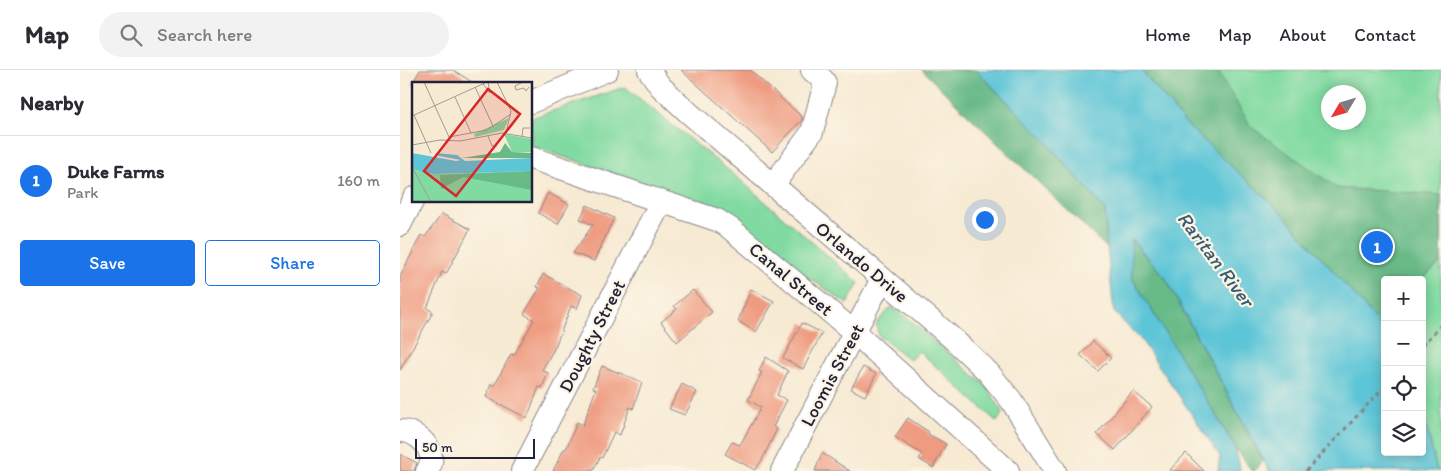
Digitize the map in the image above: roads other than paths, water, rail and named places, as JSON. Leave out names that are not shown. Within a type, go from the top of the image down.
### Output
[{"type":"street","points":[[532,102],[607,70]]},
{"type":"street","name":"Orlando Drive","points":[[649,70],[660,86],[689,113],[953,339],[988,372],[1011,400],[1055,471]]},
{"type":"street","points":[[773,185],[812,132],[825,83],[812,70]]},
{"type":"street","name":"Canal Street","points":[[532,158],[717,220],[731,229],[854,332],[1008,471]]},
{"type":"street","points":[[400,225],[412,202]]},
{"type":"street","name":"Doughty Street","points":[[522,471],[661,202]]},
{"type":"street","name":"Loomis Street","points":[[782,471],[882,279]]},
{"type":"street","points":[[400,431],[407,430],[418,436],[425,444],[430,453],[431,463],[427,471]]},
{"type":"water","name":"Raritan River","points":[[976,70],[1141,70],[1185,123],[1284,215],[1376,320],[1381,328],[1381,456],[1426,456],[1426,425],[1438,471],[1269,471],[1165,277],[1131,239],[1132,278],[1235,447],[1240,467],[1239,471],[1218,471],[1220,456],[1142,341],[1114,312],[1105,209],[1046,141]]},
{"type":"place","name":"Duke Farms","points":[[1377,247]]}]
